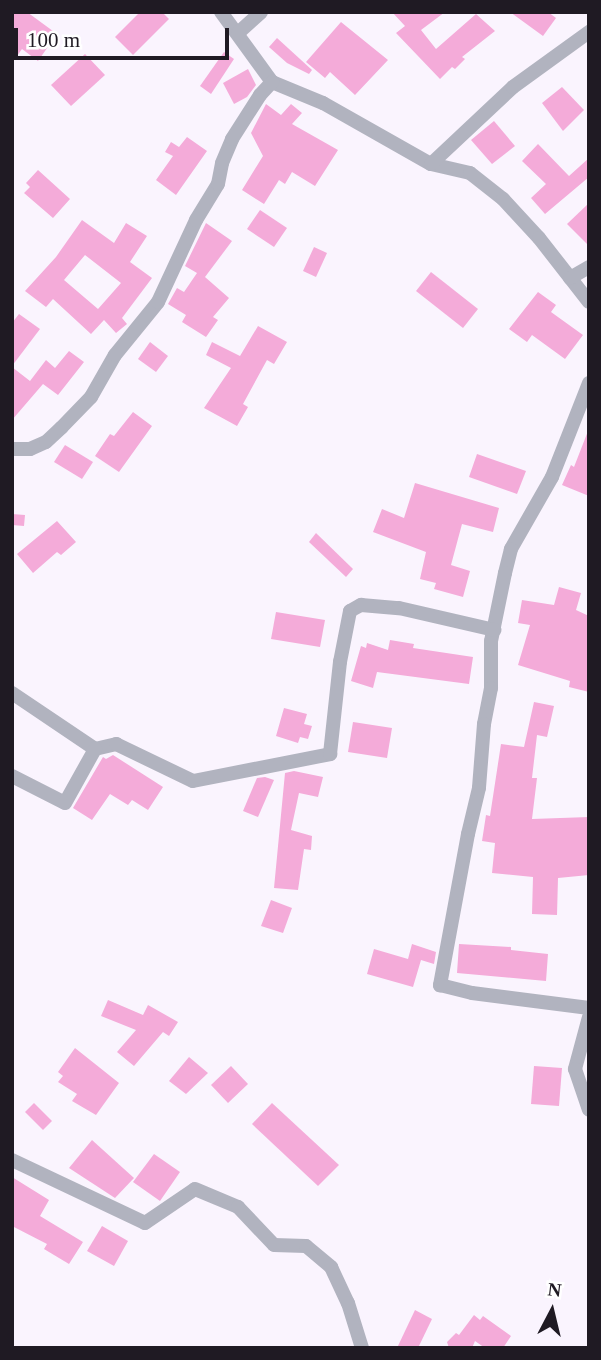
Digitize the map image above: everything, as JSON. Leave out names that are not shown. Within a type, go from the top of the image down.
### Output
[{"type":"street","points":[[220,12],[272,82],[323,103],[431,164],[470,173],[503,199],[589,302]]},
{"type":"street","points":[[238,33],[261,12]]},
{"type":"street","points":[[431,164],[513,87],[589,32]]},
{"type":"street","points":[[12,449],[38,445],[61,428],[90,397],[115,355],[158,302],[196,220],[219,184],[222,163],[232,139],[260,95],[272,82]]},
{"type":"street","points":[[570,278],[589,267]]},
{"type":"street","points":[[589,383],[552,477],[511,549],[494,630],[491,688],[484,724],[479,788],[440,985],[472,993],[589,1008]]},
{"type":"street","points":[[12,693],[94,749],[116,744],[193,781],[330,754],[340,662],[350,611],[361,605],[399,608],[494,630]]},
{"type":"street","points":[[12,776],[65,803],[94,749]]},
{"type":"street","points":[[589,1017],[575,1069],[589,1110]]},
{"type":"street","points":[[12,1160],[145,1223],[195,1189],[238,1207],[274,1245],[306,1246],[331,1267],[348,1303],[362,1348]]},
{"type":"building","points":[[12,12],[27,12],[57,34],[38,61],[22,49],[12,63]]},
{"type":"building","points":[[140,12],[162,12],[169,19],[133,55],[115,37]]},
{"type":"building","points":[[392,12],[445,12],[421,30],[436,49],[476,14],[495,31],[462,57],[465,59],[455,69],[452,67],[440,79],[396,33],[405,26]]},
{"type":"building","points":[[510,12],[548,12],[556,18],[543,36]]},
{"type":"building","points":[[341,22],[388,60],[355,95],[330,72],[325,78],[306,62]]},
{"type":"building","points":[[277,38],[312,70],[309,74],[287,63],[269,47]]},
{"type":"building","points":[[224,52],[234,59],[211,94],[200,86]]},
{"type":"building","points":[[85,54],[105,75],[71,106],[51,85]]},
{"type":"building","points":[[248,69],[256,85],[247,97],[234,104],[223,83]]},
{"type":"building","points":[[562,87],[584,110],[563,131],[542,103]]},
{"type":"building","points":[[266,104],[281,115],[291,104],[302,113],[292,124],[338,150],[315,186],[292,172],[285,184],[279,180],[264,204],[242,190],[263,156],[251,133]]},
{"type":"building","points":[[494,121],[515,146],[492,164],[471,140]]},
{"type":"building","points":[[187,137],[207,151],[176,195],[156,180],[173,156],[165,152],[171,142],[179,147]]},
{"type":"building","points":[[538,144],[569,176],[589,158],[589,177],[545,214],[531,198],[546,184],[522,161]]},
{"type":"building","points":[[38,170],[70,199],[53,218],[24,193],[30,187],[26,183]]},
{"type":"building","points":[[589,203],[589,246],[567,224]]},
{"type":"building","points":[[260,210],[287,228],[274,247],[247,229]]},
{"type":"building","points":[[82,220],[114,243],[126,223],[147,236],[130,262],[152,278],[122,318],[127,324],[116,333],[104,320],[91,334],[53,299],[46,307],[25,291],[56,257]],"holes":[[[85,255],[121,283],[98,309],[64,280]]]},
{"type":"building","points":[[206,223],[232,241],[205,277],[229,298],[213,317],[218,320],[206,337],[182,322],[186,315],[168,304],[177,288],[184,292],[197,273],[185,266]]},
{"type":"building","points":[[314,247],[327,253],[316,277],[303,271]]},
{"type":"building","points":[[431,272],[478,309],[463,328],[416,291]]},
{"type":"building","points":[[538,292],[556,305],[551,312],[583,335],[565,359],[532,335],[527,342],[509,329]]},
{"type":"building","points":[[19,314],[40,329],[12,366],[12,323]]},
{"type":"building","points":[[258,326],[287,342],[274,364],[267,360],[243,404],[248,407],[237,426],[204,408],[231,368],[206,355],[212,342],[240,356]]},
{"type":"building","points":[[150,342],[168,356],[156,372],[138,359]]},
{"type":"building","points":[[69,351],[84,362],[58,395],[43,384],[12,420],[12,367],[30,381],[46,360],[55,368]]},
{"type":"building","points":[[133,412],[152,426],[119,472],[95,456],[110,434],[114,436]]},
{"type":"building","points":[[588,431],[589,496],[562,485],[571,465],[574,467]]},
{"type":"building","points":[[65,445],[93,462],[82,479],[54,462]]},
{"type":"building","points":[[477,454],[526,471],[517,494],[469,477]]},
{"type":"building","points":[[415,483],[499,508],[493,532],[462,524],[451,565],[470,571],[463,597],[434,589],[436,583],[420,579],[426,552],[373,532],[382,509],[404,518]]},
{"type":"building","points":[[12,514],[25,515],[24,526],[12,525]]},
{"type":"building","points":[[57,521],[76,542],[61,555],[57,552],[33,573],[17,554]]},
{"type":"building","points":[[316,533],[353,569],[346,577],[309,542]]},
{"type":"building","points":[[559,587],[581,593],[576,610],[589,616],[589,692],[569,687],[570,681],[518,665],[530,625],[518,623],[522,600],[554,605]]},
{"type":"building","points":[[276,612],[325,620],[320,647],[271,639]]},
{"type":"building","points":[[390,640],[414,644],[413,648],[473,657],[469,684],[377,672],[373,688],[351,681],[361,646],[366,648],[367,643],[388,650]]},
{"type":"building","points":[[534,702],[554,706],[547,737],[537,735],[532,778],[537,778],[532,819],[589,817],[589,875],[558,878],[557,915],[532,914],[533,877],[492,873],[495,843],[482,841],[486,815],[490,816],[501,744],[524,747]]},
{"type":"building","points":[[284,708],[307,714],[304,724],[312,726],[308,739],[300,737],[298,743],[276,736]]},
{"type":"building","points":[[353,722],[392,728],[387,758],[348,752]]},
{"type":"building","points":[[113,755],[163,787],[148,810],[132,800],[128,805],[110,794],[92,820],[73,808],[103,757],[106,759]]},
{"type":"building","points":[[294,771],[323,777],[318,797],[299,793],[291,830],[312,836],[311,850],[304,849],[298,890],[274,888],[285,773]]},
{"type":"building","points":[[257,778],[274,780],[258,817],[243,811]]},
{"type":"building","points":[[271,900],[292,908],[283,933],[261,926]]},
{"type":"building","points":[[412,944],[436,952],[434,964],[421,960],[413,987],[367,974],[374,949],[408,959]]},
{"type":"building","points":[[459,944],[511,947],[511,950],[548,954],[546,981],[457,973]]},
{"type":"building","points":[[108,1000],[143,1015],[148,1005],[178,1022],[169,1036],[163,1032],[134,1066],[117,1052],[136,1030],[101,1016]]},
{"type":"building","points":[[75,1048],[119,1083],[96,1115],[72,1101],[77,1094],[58,1082],[63,1076],[58,1072]]},
{"type":"building","points":[[189,1057],[208,1073],[186,1094],[169,1081]]},
{"type":"building","points":[[231,1066],[248,1084],[228,1103],[211,1085]]},
{"type":"building","points":[[534,1066],[562,1068],[559,1106],[531,1104]]},
{"type":"building","points":[[34,1103],[52,1121],[43,1130],[25,1112]]},
{"type":"building","points":[[272,1103],[339,1165],[318,1186],[252,1124]]},
{"type":"building","points":[[92,1140],[134,1178],[115,1198],[69,1168]]},
{"type":"building","points":[[154,1154],[180,1172],[160,1201],[133,1182]]},
{"type":"building","points":[[12,1177],[49,1200],[40,1216],[83,1242],[69,1264],[44,1249],[47,1244],[12,1226]]},
{"type":"building","points":[[102,1226],[128,1241],[114,1266],[87,1251]]},
{"type":"building","points":[[415,1310],[432,1319],[418,1348],[397,1348]]},
{"type":"building","points":[[474,1315],[480,1320],[483,1316],[511,1336],[503,1348],[485,1348],[475,1341],[472,1348],[449,1348],[447,1342],[456,1333],[459,1335]]}]
